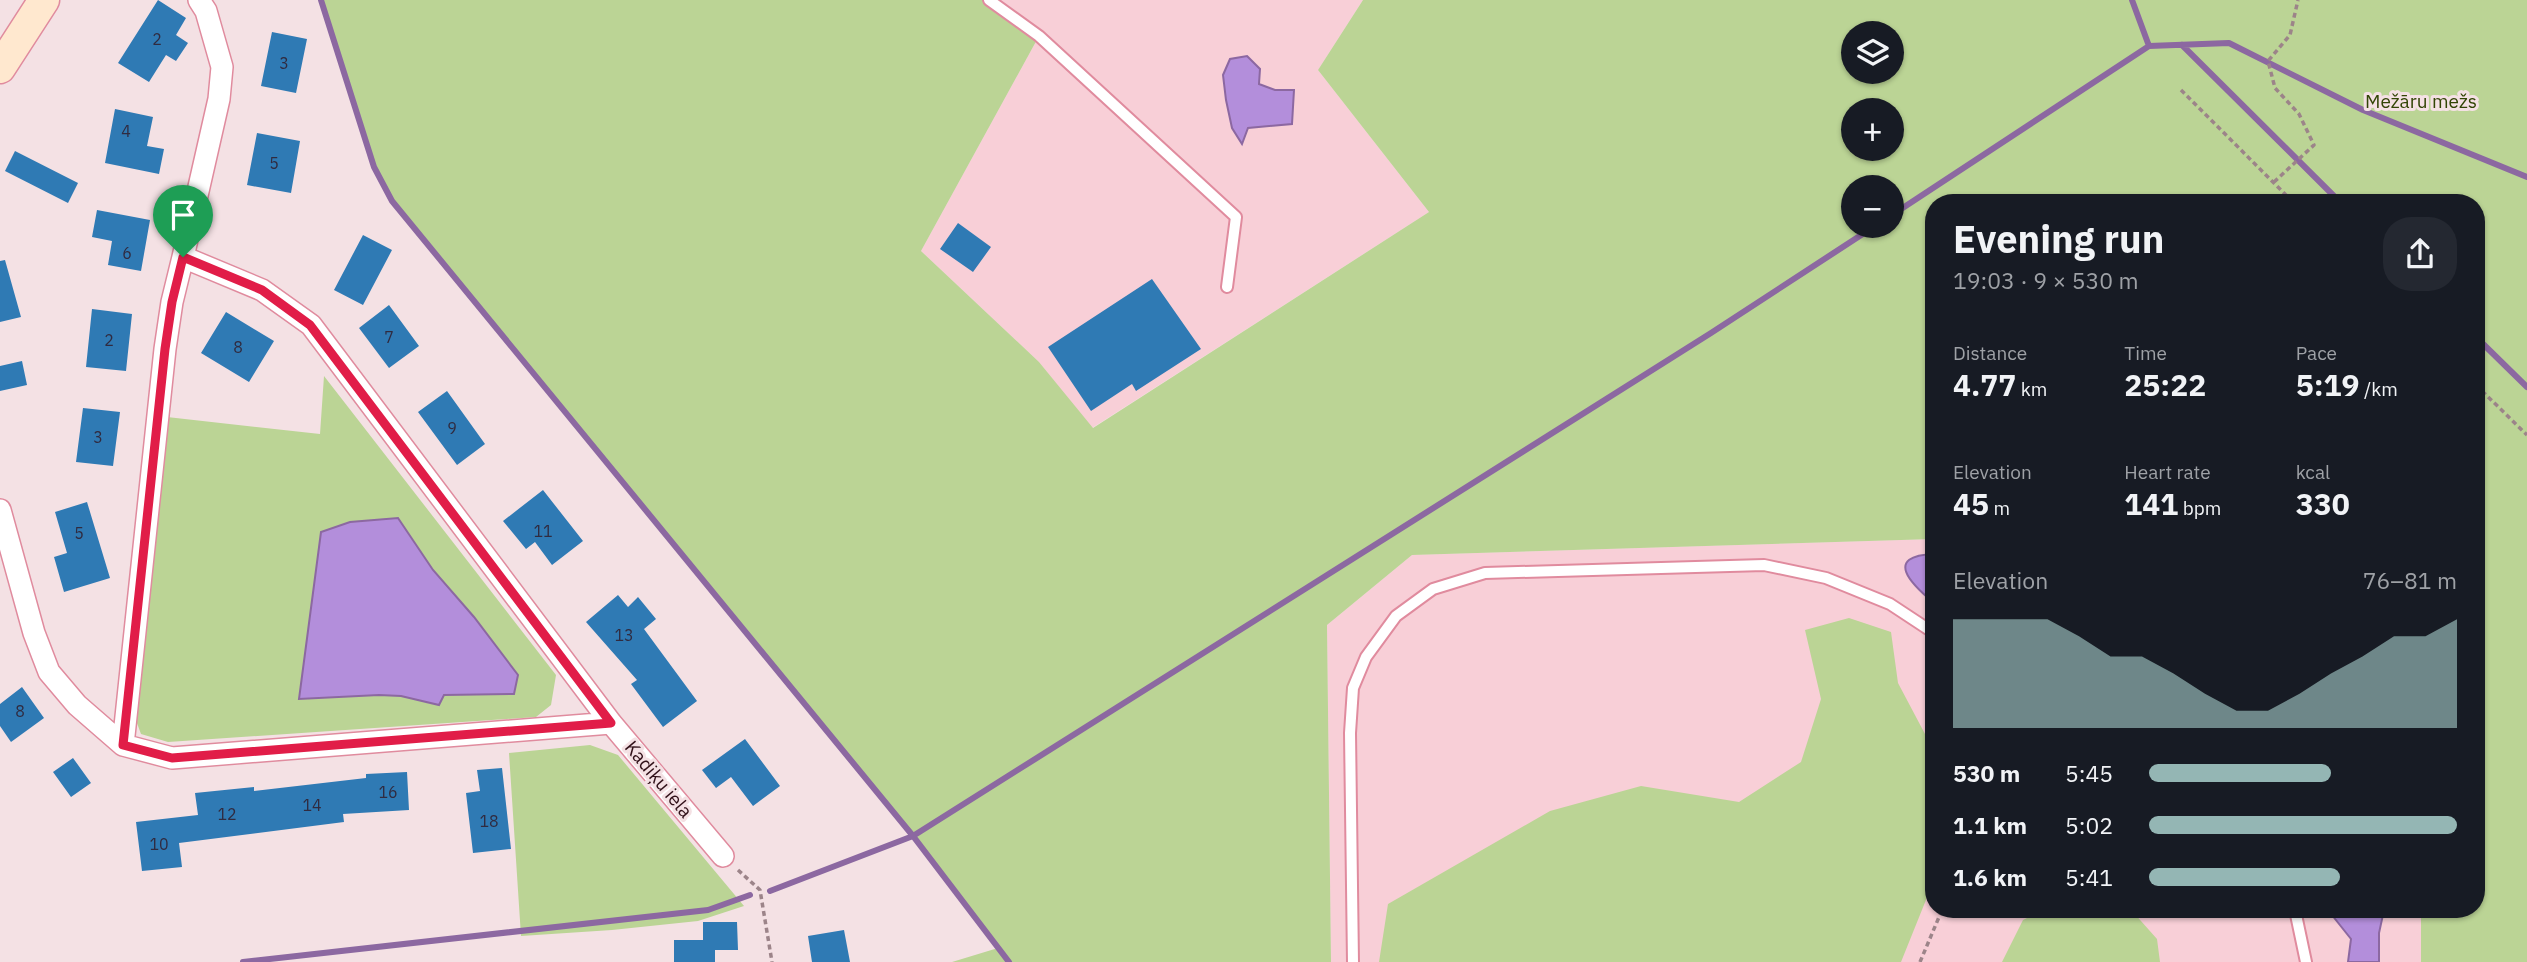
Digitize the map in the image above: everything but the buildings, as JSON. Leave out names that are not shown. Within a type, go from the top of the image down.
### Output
[{"type":"street","points":[[0,68],[44,0]]},
{"type":"street","points":[[123,745],[165,349],[172,302],[219,99],[222,67],[206,11],[199,0]]},
{"type":"street","name":"Kadiķu iela","points":[[183,257],[262,290],[310,325],[611,723],[723,856]]},
{"type":"street","points":[[0,510],[34,633],[49,672],[77,705],[123,745],[172,758],[611,723]]},
{"type":"lane","points":[[989,0],[1039,36],[1236,217],[1227,287]]},
{"type":"lane","points":[[1353,962],[1350,733],[1353,688],[1366,657],[1396,616],[1433,589],[1485,573],[1764,565],[1826,578],[1890,604],[1925,627]]},
{"type":"lane","points":[[2297,918],[2306,962]]},
{"type":"path","points":[[2274,182],[2314,145],[2299,114],[2276,88],[2268,61],[2290,35],[2298,0]]},
{"type":"path","points":[[2181,90],[2285,194]]},
{"type":"path","points":[[2485,394],[2527,435]]},
{"type":"path","points":[[723,856],[760,890],[772,962]]},
{"type":"path","points":[[1920,962],[1939,918]]},
{"type":"shaded area","points":[[989,0],[1363,0],[1318,70],[1429,212],[1092,428],[1039,362],[921,251],[1039,36]]},
{"type":"shaded area","points":[[1247,56],[1260,69],[1259,84],[1275,90],[1294,90],[1292,124],[1248,128],[1242,144],[1232,128],[1223,75],[1230,59]]},
{"type":"shaded area","points":[[398,518],[433,570],[474,617],[518,675],[514,694],[444,695],[439,705],[401,696],[379,695],[299,699],[321,532],[350,522]]},
{"type":"shaded area","points":[[1925,539],[1925,918],[2421,918],[2421,962],[1331,962],[1327,625],[1412,555]]},
{"type":"shaded area","points":[[1925,555],[1925,595],[1906,572],[1909,560]]},
{"type":"shaded area","points":[[2334,918],[2382,918],[2379,933],[2379,962],[2348,962],[2351,939]]},
{"type":"green space","name":"Mežāru mežs","points":[[321,0],[989,0],[1039,36],[921,251],[1039,362],[1093,428],[1429,212],[1318,70],[1363,0],[2527,0],[2527,962],[2421,962],[2421,918],[2485,918],[2485,194],[1925,194],[1925,539],[1412,555],[1327,625],[1331,962],[952,962],[998,948],[913,836],[392,201],[374,167]]},
{"type":"green space","points":[[324,376],[556,675],[551,705],[536,717],[168,742],[141,734],[134,715],[167,417],[320,434]]},
{"type":"green space","points":[[1849,618],[1891,632],[1898,683],[1925,734],[1925,902],[1901,962],[1379,962],[1388,904],[1550,811],[1641,786],[1739,802],[1801,762],[1821,699],[1805,630]]},
{"type":"green space","points":[[590,745],[618,755],[744,906],[698,921],[521,936],[509,753]]},
{"type":"green space","points":[[2138,918],[2157,939],[2160,962],[2002,962],[2023,920]]},
{"type":"waterway","points":[[321,0],[374,167],[392,201],[913,836],[1009,962]]},
{"type":"waterway","points":[[2132,0],[2149,46]]},
{"type":"waterway","points":[[1904,207],[2149,46],[2229,43],[2363,110],[2527,177]]},
{"type":"waterway","points":[[2182,45],[2332,194]]},
{"type":"waterway","points":[[770,891],[913,836],[1711,333],[1857,238]]},
{"type":"waterway","points":[[2485,346],[2527,387]]},
{"type":"waterway","points":[[243,962],[708,910],[750,895]]},
{"type":"route","points":[[183,257],[262,290],[310,325],[611,723],[172,758],[123,745],[165,349],[172,302],[183,257]]}]
